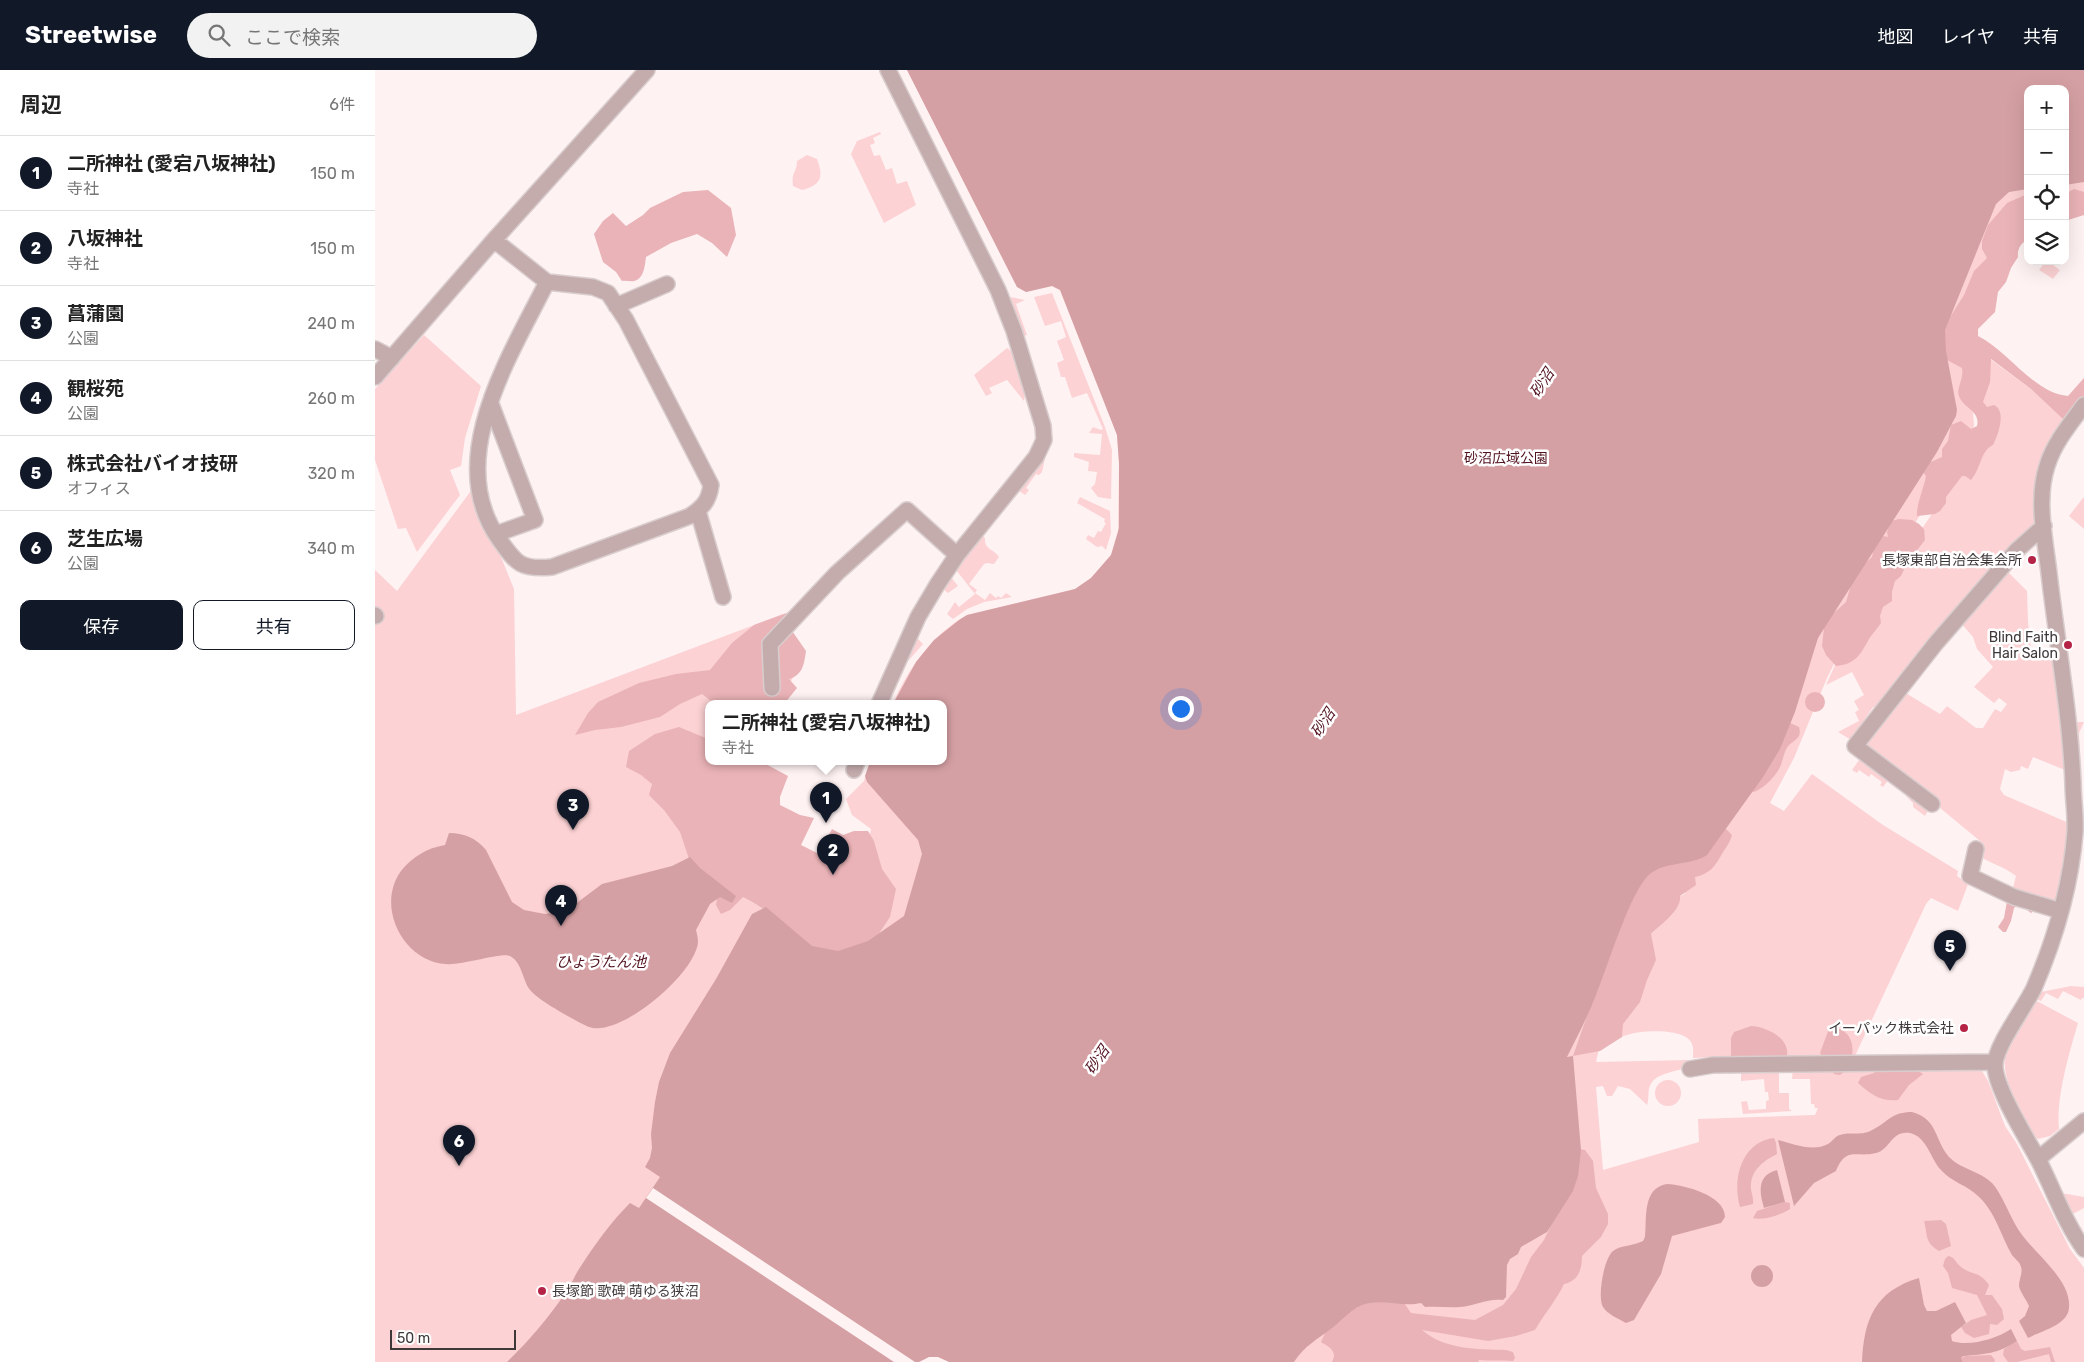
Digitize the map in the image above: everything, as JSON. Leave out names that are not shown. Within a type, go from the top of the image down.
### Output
[{"type":"street","points":[[375,377],[494,240],[647,70]]},
{"type":"street","points":[[881,700],[918,617],[957,555],[1036,457],[1044,440],[1043,426],[1014,331],[998,290],[888,70]]},
{"type":"street","points":[[494,240],[547,282],[593,287],[608,293],[626,320],[711,484],[710,497],[704,506],[689,516],[545,568],[529,568],[515,561],[496,534],[480,497],[476,470],[482,427],[506,363],[547,282]]},
{"type":"street","points":[[617,306],[667,284]]},
{"type":"street","points":[[375,349],[392,358]]},
{"type":"street","points":[[491,404],[535,520],[496,534]]},
{"type":"street","points":[[2082,411],[2056,445],[2047,465],[2043,494],[2044,526],[2069,723],[2075,831],[2069,875],[2061,911],[2033,989],[2005,1039],[1995,1062],[2001,1084],[2019,1126],[2038,1159],[2068,1222],[2084,1250]]},
{"type":"street","points":[[772,688],[770,644],[837,573],[907,510],[957,555]]},
{"type":"street","points":[[698,511],[723,597]]},
{"type":"street","points":[[1932,804],[1855,746],[1936,643],[2017,550],[2044,526]]},
{"type":"street","points":[[1976,849],[1970,876],[2014,897],[2061,911]]},
{"type":"street","points":[[1690,1069],[1713,1065],[1995,1062]]},
{"type":"street","points":[[2038,1159],[2084,1121]]},
{"type":"green space","name":"砂沼","points":[[907,70],[2084,70],[2084,208],[2069,212],[2069,85],[2024,85],[2024,229],[1978,313],[1970,378],[1974,425],[1969,443],[1904,539],[1843,646],[1827,678],[1794,758],[1770,803],[1784,811],[1812,774],[1883,825],[1958,871],[1957,876],[1968,884],[1958,911],[1931,898],[1926,904],[1854,1058],[1731,1056],[1693,1058],[1693,1046],[1687,1037],[1661,1031],[1633,1033],[1616,1040],[1600,1051],[1603,1048],[1651,934],[1659,926],[1674,900],[1686,893],[1668,893],[1601,1040],[1596,1062],[1689,1060],[1690,1066],[1666,1073],[1655,1079],[1649,1089],[1647,1105],[1630,1089],[1618,1086],[1612,1096],[1607,1096],[1603,1086],[1596,1087],[1603,1170],[1699,1142],[1698,1119],[1815,1115],[1818,1108],[1811,1104],[1810,1079],[1792,1079],[1793,1068],[1973,1068],[1982,1071],[1988,1081],[2005,1126],[2017,1144],[2070,1249],[2084,1268],[2084,1362],[375,1362],[375,570],[397,591],[473,488],[514,589],[516,715],[783,614],[799,667],[779,700],[705,700],[705,765],[713,765],[768,807],[814,863],[867,849],[871,829],[852,815],[846,799],[864,781],[869,765],[947,765],[947,700],[895,700],[906,678],[923,653],[943,632],[967,615],[1075,589],[1091,578],[1111,555],[1118,536],[1119,463],[1117,435],[1060,290],[1052,286],[1026,292],[1017,287]]},
{"type":"green space","points":[[880,132],[881,134],[873,138],[875,143],[870,145],[874,156],[880,155],[886,170],[892,168],[897,184],[907,181],[916,205],[884,223],[851,154],[857,141]]},
{"type":"green space","points":[[807,155],[817,159],[820,175],[817,183],[802,190],[793,186],[793,177],[797,161]]},
{"type":"green space","points":[[2043,265],[2053,265],[2060,270],[2053,279],[2039,270]]},
{"type":"green space","points":[[1052,293],[1105,427],[1112,450],[1111,499],[1098,497],[1091,488],[1095,484],[1097,472],[1088,471],[1089,462],[1074,457],[1074,453],[1100,455],[1102,434],[1089,433],[1093,427],[1103,429],[1087,393],[1072,398],[1065,377],[1061,377],[1057,363],[1064,360],[1057,341],[1066,337],[1061,321],[1045,326],[1034,297]]},
{"type":"green space","points":[[1006,294],[1010,297],[1025,300],[1016,304],[1027,335],[1023,336]]},
{"type":"green space","points":[[424,335],[481,386],[465,438],[461,466],[450,470],[460,495],[417,552],[406,528],[398,529],[375,460],[375,389]]},
{"type":"green space","points":[[1007,348],[1015,357],[1021,372],[1025,395],[1024,401],[1007,380],[989,388],[992,393],[986,396],[974,375]]},
{"type":"green space","points":[[1983,354],[2031,389],[2066,422],[2038,515],[2034,523],[1931,639],[1879,708],[1873,707],[1865,719],[1867,724],[1853,741],[1838,732],[1859,721],[1855,712],[1859,710],[1854,701],[1864,695],[1852,672],[1826,685],[1835,665],[1908,549],[1985,436],[1979,400]]},
{"type":"green space","points":[[1042,458],[1045,458],[1042,472],[1039,475],[1036,474],[1026,488],[1029,490],[1025,495],[1018,490]]},
{"type":"green space","points":[[1080,497],[1110,511],[1111,533],[1106,550],[1102,546],[1097,547],[1086,539],[1088,535],[1094,538],[1098,531],[1101,532],[1106,523],[1104,522],[1105,519],[1077,503]]},
{"type":"green space","points":[[2084,498],[2084,529],[2069,516]]},
{"type":"green space","points":[[982,535],[985,538],[986,545],[999,557],[994,564],[984,564],[969,584],[977,590],[975,593],[985,600],[990,593],[996,598],[998,596],[1001,598],[1006,593],[1012,597],[984,602],[967,609],[953,619],[947,614],[955,602],[959,607],[975,594],[956,570]]},
{"type":"green space","points":[[2007,571],[2027,591],[2032,658],[2053,656],[2065,770],[2033,757],[2028,769],[2021,766],[2020,770],[2011,772],[2005,769],[2000,789],[2004,795],[2071,824],[2057,904],[2022,894],[2013,888],[2016,876],[1979,856],[1980,841],[1864,745],[1904,692],[1940,714],[1947,706],[1976,728],[1983,728],[1995,709],[2001,712],[2007,704],[1999,698],[1994,703],[1974,687],[1993,667],[1977,649],[1973,637],[1960,622]]},
{"type":"green space","points":[[951,577],[958,586],[948,593],[943,589]]},
{"type":"green space","points":[[916,637],[923,644],[909,660],[906,658]]},
{"type":"green space","points":[[2076,722],[2084,722],[2079,733],[2082,798],[2080,798]]},
{"type":"green space","points":[[1862,756],[1890,778],[1883,787],[1880,785],[1882,782],[1871,774],[1869,777],[1859,770],[1857,773],[1852,770]]},
{"type":"green space","points":[[1907,792],[1930,807],[1925,816],[1913,807],[1913,803],[1906,796]]},
{"type":"green space","points":[[2071,986],[2084,987],[2084,998],[2081,1000],[2063,991],[2058,999],[2046,993],[2041,1001],[2034,998],[2036,993]]},
{"type":"green space","points":[[2033,999],[2078,1023],[2061,1090],[2059,1129],[2050,1136],[2038,1139],[2019,1112],[2009,1086],[2005,1062],[2005,1053]]},
{"type":"green space","points":[[1779,1068],[1779,1093],[1789,1093],[1789,1109],[1792,1111],[1743,1114],[1741,1102],[1747,1101],[1749,1110],[1766,1109],[1766,1101],[1769,1100],[1768,1092],[1765,1092],[1764,1079],[1741,1081],[1741,1070]]},
{"type":"green space","points":[[1668,1080],[1677,1084],[1681,1093],[1677,1102],[1668,1106],[1659,1102],[1655,1093],[1659,1084]]},
{"type":"green space","points":[[2061,1193],[2084,1197],[2084,1208],[2071,1215]]},
{"type":"shaded area","points":[[2074,189],[2084,192],[2084,215],[2069,220],[2069,192]]},
{"type":"shaded area","points":[[708,190],[731,208],[736,235],[727,257],[712,243],[697,234],[671,243],[646,257],[642,275],[634,281],[622,281],[616,272],[603,262],[594,234],[603,221],[613,213],[626,226],[650,208],[683,192]]},
{"type":"shaded area","points":[[2024,195],[2024,241],[2020,246],[2018,257],[2011,268],[2006,282],[1998,292],[1995,312],[1978,329],[1978,336],[2000,351],[2033,380],[2044,388],[2056,393],[2068,396],[2084,378],[2084,400],[2066,422],[2031,389],[1991,359],[1990,382],[1983,402],[1987,407],[1994,405],[2000,412],[2000,424],[1993,445],[1985,451],[1971,480],[1962,476],[1946,497],[1946,503],[1940,511],[1935,514],[1917,516],[1926,476],[1922,471],[1924,465],[1942,457],[1942,449],[1948,441],[1951,425],[1961,421],[1971,429],[1977,426],[1978,421],[1974,413],[1964,404],[1958,393],[1962,368],[1947,360],[1943,336],[1945,325],[1964,295],[1974,271],[1987,258],[1982,249],[1982,241],[1988,225],[2007,203]]},
{"type":"shaded area","points":[[1899,519],[1912,520],[1919,524],[1924,529],[1925,540],[1907,563],[1901,576],[1895,581],[1892,601],[1883,607],[1880,616],[1881,623],[1860,654],[1853,661],[1836,666],[1826,655],[1822,646],[1826,620],[1846,602],[1851,585],[1863,565],[1872,557],[1875,542],[1884,536],[1888,537],[1887,532],[1891,521]]},
{"type":"shaded area","points":[[792,611],[788,625],[806,651],[800,672],[789,679],[797,688],[787,700],[710,700],[702,694],[680,704],[660,717],[621,727],[575,735],[588,713],[598,702],[639,683],[676,674],[710,670],[732,643],[754,625]]},
{"type":"shaded area","points":[[1811,692],[1819,692],[1825,698],[1825,706],[1819,712],[1811,712],[1805,706],[1805,698]]},
{"type":"shaded area","points":[[1790,723],[1799,727],[1799,736],[1787,747],[1778,771],[1765,785],[1754,792],[1752,791],[1755,784]]},
{"type":"shaded area","points":[[679,727],[705,738],[705,765],[768,765],[788,776],[780,797],[780,805],[800,815],[814,818],[801,845],[819,854],[832,829],[843,835],[854,831],[868,831],[874,841],[882,869],[896,889],[890,917],[872,944],[819,961],[774,917],[743,897],[730,910],[721,914],[716,905],[719,886],[689,859],[680,832],[664,810],[649,795],[652,784],[641,775],[626,767],[629,751],[655,734]]},
{"type":"shaded area","points":[[1720,828],[1726,829],[1732,835],[1717,862],[1708,872],[1695,877],[1696,885],[1680,896],[1678,907],[1651,934],[1656,960],[1640,1002],[1623,1024],[1622,1037],[1600,1051],[1573,1056],[1612,944],[1647,869]]},
{"type":"shaded area","points":[[2007,901],[2035,910],[2031,913],[2023,907],[2017,906],[2014,908],[2006,932],[2003,932],[1998,927],[2004,918]]},
{"type":"shaded area","points":[[1751,1026],[1765,1029],[1779,1036],[1786,1048],[1785,1062],[1748,1069],[1731,1056],[1731,1038],[1734,1032]]},
{"type":"shaded area","points":[[1830,1026],[1844,1031],[1851,1041],[1852,1054],[1849,1068],[1840,1075],[1834,1074],[1820,1053]]},
{"type":"shaded area","points":[[1884,1061],[1909,1065],[1923,1074],[1909,1085],[1898,1100],[1886,1100],[1876,1096],[1858,1083],[1861,1077],[1874,1073]]},
{"type":"shaded area","points":[[1774,1138],[1777,1154],[1757,1169],[1752,1179],[1753,1204],[1740,1207],[1737,1185],[1742,1164],[1747,1154],[1754,1147],[1763,1141]]},
{"type":"shaded area","points":[[1579,1149],[1585,1150],[1593,1161],[1596,1188],[1608,1214],[1608,1224],[1601,1237],[1582,1256],[1581,1266],[1576,1278],[1564,1284],[1535,1330],[1516,1336],[1488,1341],[1422,1330],[1431,1337],[1451,1345],[1473,1349],[1513,1352],[1515,1358],[1513,1361],[1332,1362],[1334,1358],[1333,1352],[1321,1342],[1329,1324],[1370,1299],[1404,1303],[1411,1313],[1475,1320],[1503,1305],[1516,1289],[1531,1257],[1544,1240]]},
{"type":"shaded area","points":[[1785,1202],[1790,1203],[1790,1209],[1766,1218],[1753,1218],[1757,1211]]},
{"type":"shaded area","points":[[1941,1220],[1946,1224],[1951,1246],[1939,1251],[1934,1248],[1927,1238],[1924,1221]]},
{"type":"shaded area","points":[[1948,1256],[1964,1269],[1982,1277],[1989,1285],[1985,1295],[1992,1295],[2002,1309],[2004,1319],[1997,1325],[1990,1324],[1989,1334],[1974,1338],[1965,1333],[1961,1327],[1971,1320],[1987,1315],[1977,1295],[1952,1288],[1948,1273],[1943,1266]]},
{"type":"shaded area","points":[[2017,1341],[2021,1349],[2025,1351],[2050,1347],[2055,1362],[2051,1362],[2049,1354],[2017,1362],[2008,1362],[2003,1355],[2004,1349]]},
{"type":"shaded area","points":[[1991,1355],[1995,1360],[1994,1362],[1963,1362],[1961,1358],[1965,1356]]},
{"type":"water","name":"砂沼","points":[[907,70],[2084,70],[2084,182],[2069,184],[2069,85],[2024,85],[2024,190],[2009,192],[1996,204],[1945,330],[1946,351],[1957,410],[1956,416],[1937,452],[1818,638],[1795,712],[1780,749],[1763,777],[1707,855],[1693,861],[1663,867],[1650,874],[1643,882],[1627,912],[1593,1003],[1567,1057],[1573,1056],[1581,1150],[1578,1176],[1573,1191],[1547,1232],[1521,1247],[1518,1254],[1510,1259],[1507,1265],[1506,1297],[1503,1300],[1492,1300],[1456,1307],[1425,1307],[1421,1303],[1376,1302],[1364,1304],[1354,1309],[1311,1343],[1294,1362],[507,1362],[553,1311],[586,1258],[610,1225],[630,1203],[639,1208],[660,1177],[645,1167],[650,1158],[652,1148],[651,1134],[659,1082],[670,1053],[716,979],[752,914],[766,907],[812,946],[838,951],[868,941],[904,916],[922,854],[918,840],[867,782],[865,776],[869,765],[947,765],[947,700],[895,700],[916,662],[934,640],[967,615],[1075,589],[1091,578],[1111,555],[1119,528],[1117,435],[1060,290],[1052,286],[1026,292],[1017,287]]},
{"type":"water","name":"ひょうたん池","points":[[449,833],[469,837],[486,850],[512,902],[524,910],[545,914],[566,911],[602,884],[672,866],[690,857],[700,868],[736,896],[732,903],[720,897],[710,904],[696,930],[698,942],[694,955],[671,985],[637,1013],[619,1023],[603,1028],[589,1027],[535,995],[528,987],[517,963],[510,956],[505,955],[446,964],[431,961],[418,954],[406,943],[398,930],[393,916],[391,900],[394,885],[401,871],[410,861],[426,851],[445,845]]},
{"type":"water","points":[[1912,1112],[1927,1119],[1949,1157],[1992,1183],[2020,1232],[2059,1277],[2065,1287],[2069,1308],[2064,1319],[2059,1323],[2028,1338],[2019,1321],[2025,1316],[2029,1306],[2019,1286],[2022,1272],[2020,1264],[2012,1255],[1984,1202],[1974,1192],[1945,1174],[1937,1165],[1924,1143],[1916,1135],[1910,1133],[1899,1134],[1881,1151],[1869,1154],[1852,1154],[1844,1158],[1836,1171],[1814,1183],[1794,1206],[1778,1140],[1810,1147],[1822,1146],[1838,1136],[1869,1131],[1895,1115]]},
{"type":"water","points":[[1777,1170],[1785,1202],[1764,1208],[1761,1185],[1770,1172]]},
{"type":"water","points":[[1667,1184],[1683,1186],[1711,1197],[1723,1209],[1725,1217],[1721,1223],[1672,1236],[1661,1274],[1634,1320],[1626,1323],[1610,1314],[1603,1307],[1601,1287],[1604,1269],[1613,1251],[1643,1241],[1645,1237],[1647,1205],[1653,1191]]},
{"type":"water","points":[[1762,1265],[1770,1268],[1773,1276],[1770,1284],[1762,1287],[1754,1284],[1751,1276],[1754,1268]]},
{"type":"water","points":[[1919,1278],[1924,1305],[1927,1311],[1936,1311],[1955,1302],[1966,1323],[1951,1335],[1952,1341],[1966,1343],[1982,1341],[2011,1329],[2017,1341],[1997,1351],[1963,1356],[1961,1358],[1963,1362],[1862,1362],[1869,1320],[1875,1309],[1882,1299],[1892,1291]]},
{"type":"pier","points":[[653,1188],[915,1362],[894,1362],[646,1198]]},
{"type":"pier","points":[[929,1357],[938,1357],[949,1362],[919,1362]]},
{"type":"place","name":"長塚東部自治会集会所","points":[[2032,560]]},
{"type":"place","name":"Blind Faith Hair Salon","points":[[2068,645]]},
{"type":"place","name":"二所神社 (愛宕八坂神社)","points":[[826,823]]},
{"type":"place","name":"菖蒲園","points":[[573,830]]},
{"type":"place","name":"八坂神社","points":[[833,875]]},
{"type":"place","name":"観桜苑","points":[[561,926]]},
{"type":"place","name":"株式会社バイオ技研","points":[[1950,971]]},
{"type":"place","name":"イーパック株式会社","points":[[1964,1028]]},
{"type":"place","name":"芝生広場","points":[[459,1166]]},
{"type":"place","name":"長塚節 歌碑 萌ゆる狭沼","points":[[542,1291]]},
{"type":"park label","name":"砂沼広域公園","points":[[1506,458]]}]
